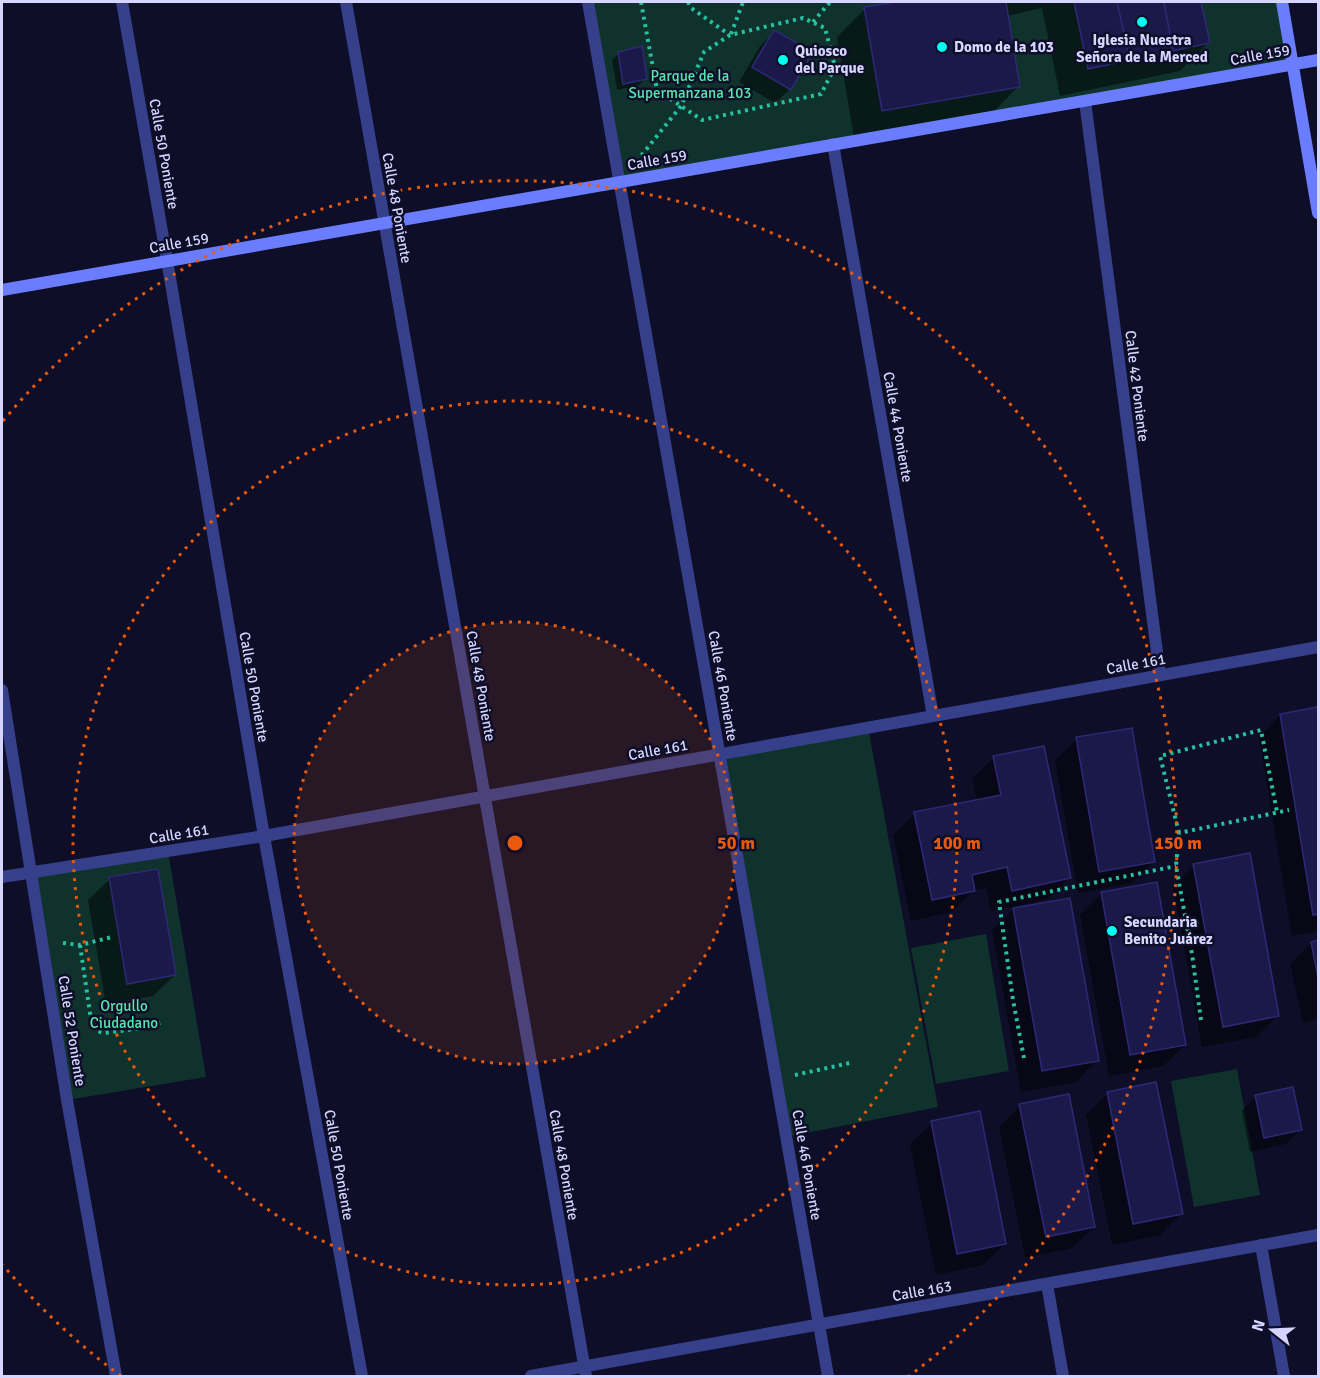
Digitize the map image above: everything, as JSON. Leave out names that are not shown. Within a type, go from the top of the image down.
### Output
[{"type":"street","name":"Calle 50 Poniente","points":[[122,2],[264,836],[362,1377]]},
{"type":"street","name":"Calle 48 Poniente","points":[[346,2],[585,1372]]},
{"type":"street","name":"Calle 46 Poniente","points":[[588,2],[828,1377]]},
{"type":"street","points":[[1282,2],[1318,213]]},
{"type":"street","name":"Calle 159","points":[[2,290],[1318,60]]},
{"type":"street","name":"Calle 42 Poniente","points":[[1085,101],[1160,675]]},
{"type":"street","name":"Calle 44 Poniente","points":[[833,144],[933,716]]},
{"type":"street","name":"Calle 161","points":[[2,877],[264,836],[1318,646]]},
{"type":"street","name":"Calle 52 Poniente","points":[[2,690],[69,1111],[116,1377]]},
{"type":"street","name":"Calle 163","points":[[531,1377],[585,1372],[819,1325],[1318,1235]]},
{"type":"street","points":[[1261,1245],[1284,1377]]},
{"type":"street","points":[[1047,1284],[1063,1377]]},
{"type":"path","points":[[620,182],[681,106],[704,52],[730,35],[803,18],[825,28],[835,67],[821,94],[702,120],[681,106],[657,90],[641,2]]},
{"type":"path","points":[[688,2],[691,8],[730,35]]},
{"type":"path","points":[[730,35],[743,2]]},
{"type":"path","points":[[813,22],[830,2]]},
{"type":"path","points":[[1201,1020],[1176,866],[1179,833],[1160,756],[1261,730],[1276,812]]},
{"type":"path","points":[[1179,833],[1289,810]]},
{"type":"path","points":[[1024,1058],[999,902],[1176,866]]},
{"type":"path","points":[[40,933],[62,943],[80,945],[112,937]]},
{"type":"path","points":[[80,945],[90,1013],[93,1026],[98,1031],[104,1033],[136,1029],[164,1022]]},
{"type":"path","points":[[776,1078],[850,1063]]},
{"type":"green space","name":"Parque de la Supermanzana 103","points":[[589,2],[1281,2],[1292,64],[620,181]]},
{"type":"green space","points":[[868,727],[938,1107],[786,1137],[720,754]]},
{"type":"green space","name":"Orgullo Ciudadano","points":[[168,851],[206,1077],[67,1100],[30,872]]},
{"type":"green space","points":[[986,934],[1009,1071],[936,1084],[911,948]]},
{"type":"green space","points":[[1237,1069],[1260,1195],[1194,1207],[1171,1081]]},
{"type":"building","name":"Domo de la 103","points":[[898,2],[1006,2],[1020,87],[882,111],[864,7]]},
{"type":"building","name":"Iglesia Nuestra Señora de la Merced","points":[[1074,2],[1201,2],[1210,43],[1088,69]]},
{"type":"building","points":[[1117,2],[1164,2],[1173,51],[1130,60]]},
{"type":"building","name":"Quiosco del Parque","points":[[774,30],[813,52],[791,90],[752,67]]},
{"type":"building","points":[[642,46],[647,79],[623,84],[618,52]]},
{"type":"building","points":[[1318,707],[1318,914],[1313,915],[1280,714]]},
{"type":"building","points":[[1132,728],[1155,862],[1099,872],[1076,737]]},
{"type":"building","points":[[1044,746],[1071,878],[1012,891],[1007,867],[972,875],[975,891],[932,900],[914,812],[1001,795],[993,756]]},
{"type":"building","points":[[1250,853],[1279,1016],[1223,1027],[1193,864]]},
{"type":"building","points":[[158,869],[176,975],[127,984],[109,877]]},
{"type":"building","points":[[1157,882],[1186,1045],[1130,1055],[1101,892]]},
{"type":"building","points":[[1070,898],[1099,1061],[1042,1071],[1013,908]]},
{"type":"building","points":[[1318,940],[1318,977],[1311,942]]},
{"type":"building","points":[[1156,1082],[1183,1214],[1133,1224],[1107,1092]]},
{"type":"building","points":[[1293,1087],[1302,1130],[1264,1138],[1255,1095]]},
{"type":"building","points":[[1069,1094],[1095,1227],[1046,1237],[1019,1104]]},
{"type":"building","points":[[980,1111],[1006,1244],[957,1254],[931,1121]]},
{"type":"place","name":"Iglesia Nuestra Señora de la Merced","points":[[1142,22]]},
{"type":"place","name":"Domo de la 103","points":[[942,47]]},
{"type":"place","name":"Quiosco del Parque","points":[[783,60]]},
{"type":"place","name":"Secundaria Benito Juárez","points":[[1112,931]]}]
